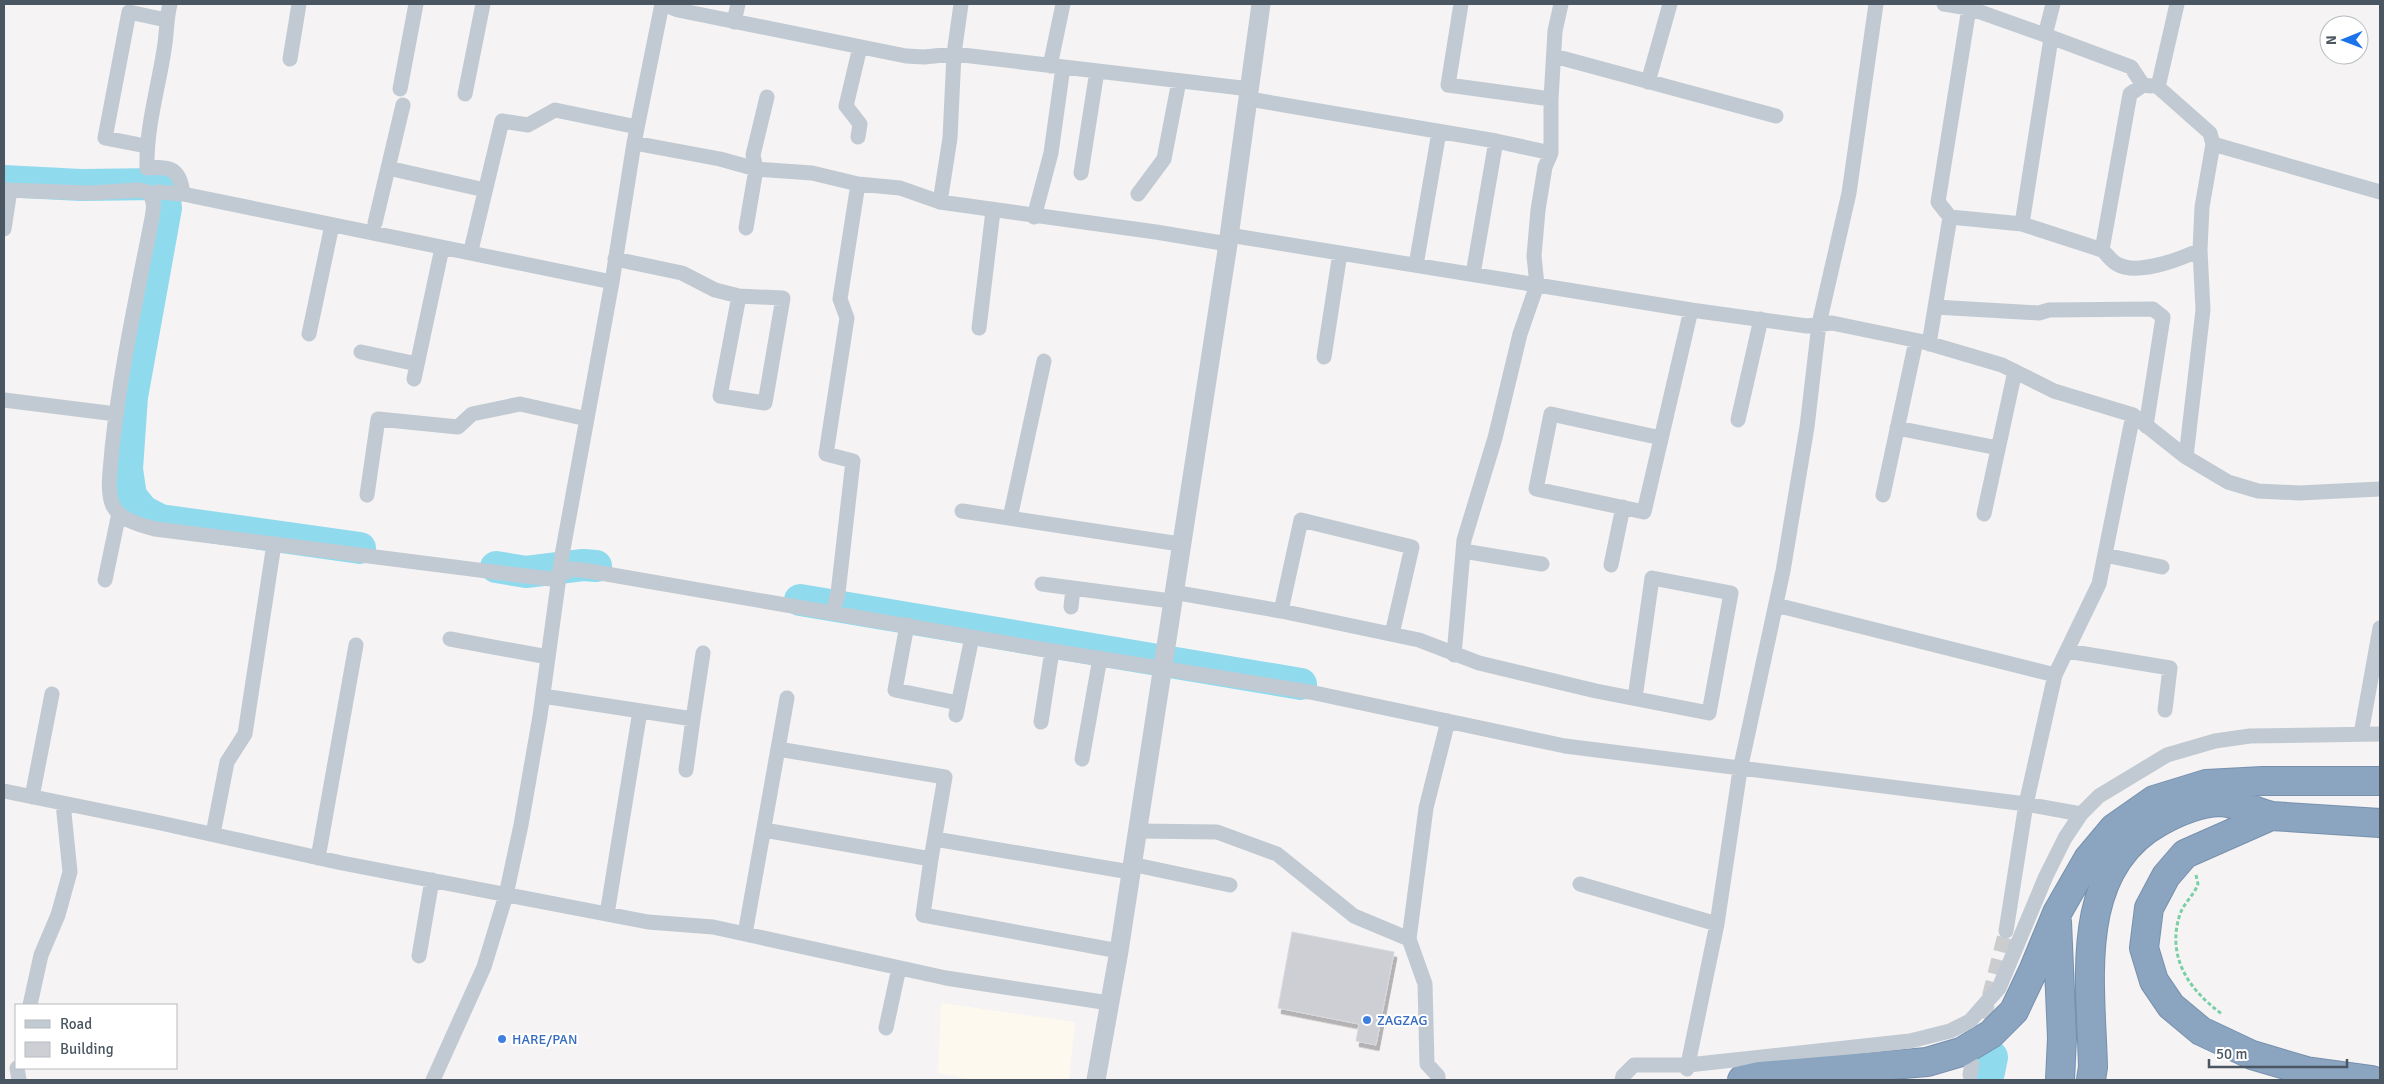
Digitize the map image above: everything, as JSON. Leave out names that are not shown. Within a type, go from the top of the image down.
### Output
[{"type":"highway","points":[[1742,1080],[1760,1076],[1927,1062],[1961,1052],[1991,1034],[2014,1011],[2057,913],[2088,859],[2114,828],[2154,800],[2206,784],[2263,781],[2380,781]]},
{"type":"highway","points":[[2092,1074],[2090,948],[2095,911],[2106,877],[2124,849],[2151,826],[2182,810],[2220,802],[2271,816],[2380,823]]},
{"type":"highway","points":[[2271,816],[2186,854],[2166,876],[2149,908],[2144,948],[2154,981],[2171,1006],[2201,1031],[2252,1055],[2306,1071],[2372,1080]]},
{"type":"highway","points":[[2057,913],[2062,1038],[2060,1080]]},
{"type":"street","points":[[170,4],[146,146],[147,168],[166,166],[175,172],[182,184],[183,194]]},
{"type":"street","points":[[290,59],[299,4]]},
{"type":"street","points":[[400,89],[416,4]]},
{"type":"street","points":[[465,94],[484,4]]},
{"type":"street","points":[[433,1080],[484,966],[506,895],[521,825],[543,696],[561,566],[612,282],[634,143],[663,4],[678,10],[734,22],[906,56],[924,57],[954,54],[1179,81],[1551,153]]},
{"type":"street","points":[[734,22],[738,4]]},
{"type":"street","points":[[940,202],[950,138],[954,54],[961,4]]},
{"type":"street","points":[[1034,217],[1051,153],[1056,66],[1063,4]]},
{"type":"street","points":[[1096,1080],[1118,951],[1180,544],[1229,240],[1261,4]]},
{"type":"street","points":[[1461,4],[1448,85],[1551,99]]},
{"type":"street","points":[[1454,655],[1464,540],[1495,438],[1520,334],[1537,285],[1534,256],[1538,210],[1545,166],[1551,153],[1551,99],[1555,30],[1561,4]]},
{"type":"street","points":[[1648,82],[1670,4]]},
{"type":"street","points":[[1688,1067],[1717,924],[1740,770],[1776,605],[1807,427],[1819,324],[1849,192],[1876,4]]},
{"type":"street","points":[[1944,4],[1969,8],[2131,67],[2151,86],[2210,133],[2213,144],[2202,207],[2200,250],[2203,310],[2186,457]]},
{"type":"street","points":[[2022,224],[2052,4]]},
{"type":"street","points":[[2151,86],[2177,4]]},
{"type":"street","points":[[1969,8],[1938,202],[1950,217],[2022,224],[2102,250],[2117,264],[2134,267],[2178,260],[2200,250]]},
{"type":"street","points":[[146,146],[105,138],[129,12],[166,20]]},
{"type":"street","points":[[858,137],[860,124],[846,106],[860,47]]},
{"type":"street","points":[[1554,56],[1776,116]]},
{"type":"street","points":[[1081,173],[1097,71]]},
{"type":"street","points":[[1138,194],[1164,159],[1179,81]]},
{"type":"street","points":[[2102,250],[2130,94],[2151,86]]},
{"type":"street","points":[[746,228],[756,169],[753,155],[767,97]]},
{"type":"street","points":[[376,223],[403,105]]},
{"type":"street","points":[[472,246],[502,121],[528,125],[555,110],[637,128]]},
{"type":"street","points":[[1416,265],[1439,132]]},
{"type":"street","points":[[1473,274],[1496,141]]},
{"type":"street","points":[[634,143],[720,159],[756,169],[812,173],[858,184],[900,188],[940,202],[1034,217],[1340,253],[1692,310],[1807,326],[1832,323],[1922,342],[2002,365],[2054,392],[2133,415],[2186,457],[2228,482],[2258,491],[2299,493],[2380,489]]},
{"type":"street","points":[[2213,144],[2380,192]]},
{"type":"street","points":[[388,168],[484,190]]},
{"type":"street","points":[[834,612],[838,593],[853,461],[826,454],[847,318],[840,299],[858,184]]},
{"type":"street","points":[[4,229],[7,190],[90,193],[139,190],[148,192],[152,197],[154,204],[152,218],[128,336],[116,414],[111,490],[113,506],[119,513],[137,525],[155,529],[526,576],[551,578],[561,566]]},
{"type":"street","points":[[152,197],[157,192],[183,194],[612,282]]},
{"type":"street","points":[[979,328],[994,210]]},
{"type":"street","points":[[1883,495],[1897,428],[1934,307],[1950,217]]},
{"type":"street","points":[[309,334],[332,225]]},
{"type":"street","points":[[361,352],[415,372],[442,248]]},
{"type":"street","points":[[1324,357],[1340,253]]},
{"type":"street","points":[[615,259],[682,273],[715,290],[739,296],[783,298],[765,403],[720,396],[739,296]]},
{"type":"street","points":[[1934,307],[2039,313],[2049,310],[2153,309],[2163,317],[2146,426]]},
{"type":"street","points":[[1661,438],[1551,414],[1536,489],[1644,512],[1692,310]]},
{"type":"street","points":[[1738,420],[1761,319]]},
{"type":"street","points":[[1010,518],[1044,361]]},
{"type":"street","points":[[1984,514],[2015,371]]},
{"type":"street","points":[[4,400],[116,414]]},
{"type":"street","points":[[367,494],[378,419],[458,427],[472,414],[520,404],[587,419]]},
{"type":"street","points":[[2006,931],[2026,804],[2055,675],[2099,584],[2133,415]]},
{"type":"street","points":[[1897,428],[1998,448]]},
{"type":"street","points":[[1611,565],[1623,508]]},
{"type":"street","points":[[962,511],[1180,544]]},
{"type":"street","points":[[105,580],[119,513]]},
{"type":"street","points":[[1281,611],[1301,520],[1412,547],[1392,634]]},
{"type":"street","points":[[213,834],[227,762],[244,734],[274,544]]},
{"type":"street","points":[[1463,551],[1542,564]]},
{"type":"street","points":[[2105,555],[2162,567]]},
{"type":"street","points":[[561,566],[1052,651],[1100,658],[1162,662],[1565,746],[1740,770],[2026,804],[2080,814]]},
{"type":"street","points":[[1042,584],[1172,597],[1281,611],[1419,640],[1454,655],[1596,691],[1709,713],[1730,593],[1652,578],[1635,698]]},
{"type":"street","points":[[1071,607],[1073,588]]},
{"type":"street","points":[[1776,605],[2055,675]]},
{"type":"street","points":[[907,625],[895,690],[957,709],[972,637]]},
{"type":"street","points":[[2361,734],[2380,628]]},
{"type":"street","points":[[450,639],[548,657]]},
{"type":"street","points":[[318,858],[356,645]]},
{"type":"street","points":[[1041,722],[1052,651]]},
{"type":"street","points":[[2067,651],[2170,668],[2165,710]]},
{"type":"street","points":[[686,770],[703,652]]},
{"type":"street","points":[[1082,759],[1100,658]]},
{"type":"street","points":[[32,797],[52,694]]},
{"type":"street","points":[[543,696],[693,719]]},
{"type":"street","points":[[745,934],[788,698]]},
{"type":"street","points":[[608,914],[640,711]]},
{"type":"street","points":[[1438,1080],[1438,1076],[1427,1064],[1425,984],[1409,939],[1426,808],[1448,721]]},
{"type":"street","points":[[1622,1080],[1622,1076],[1634,1065],[1688,1067],[1910,1041],[1950,1031],[1970,1021],[2000,988],[2046,876],[2065,838],[2080,814],[2099,796],[2167,755],[2191,747],[2250,736],[2380,734]]},
{"type":"street","points":[[778,748],[945,778],[923,915],[1118,951]]},
{"type":"street","points":[[4,791],[213,834],[318,858],[506,895],[648,922],[714,927],[946,978],[1109,1003]]},
{"type":"street","points":[[30,1004],[41,955],[58,915],[70,872],[63,803]]},
{"type":"street","points":[[764,830],[931,859]]},
{"type":"street","points":[[1136,830],[1217,832],[1277,854],[1354,916],[1409,939]]},
{"type":"street","points":[[935,839],[1230,884]]},
{"type":"street","points":[[419,956],[432,880]]},
{"type":"street","points":[[1580,884],[1717,924]]},
{"type":"street","points":[[886,1028],[899,968]]},
{"type":"path","points":[[2192,870],[2198,884],[2180,914],[2177,939],[2181,966],[2196,993],[2228,1018]]},
{"type":"shaded area","points":[[941,1003],[1075,1022],[1069,1080],[973,1080],[938,1073]]},
{"type":"building","points":[[1292,932],[1394,952],[1376,1045],[1356,1041],[1359,1024],[1278,1008]]},
{"type":"waterway","points":[[4,181],[81,185],[158,184],[164,188],[166,208],[132,397],[127,469],[131,496],[143,511],[160,520],[360,548]]},
{"type":"waterway","points":[[496,567],[526,572],[583,565],[596,566]]},
{"type":"waterway","points":[[800,600],[1301,684]]},
{"type":"waterway","points":[[1989,1072],[1992,1057]]},
{"type":"tunnel","points":[[1978,1041],[2006,931]]},
{"type":"place","name":"ZAGZAG","points":[[1367,1020]]},
{"type":"place","name":"HARE/PAN","points":[[502,1039]]}]
